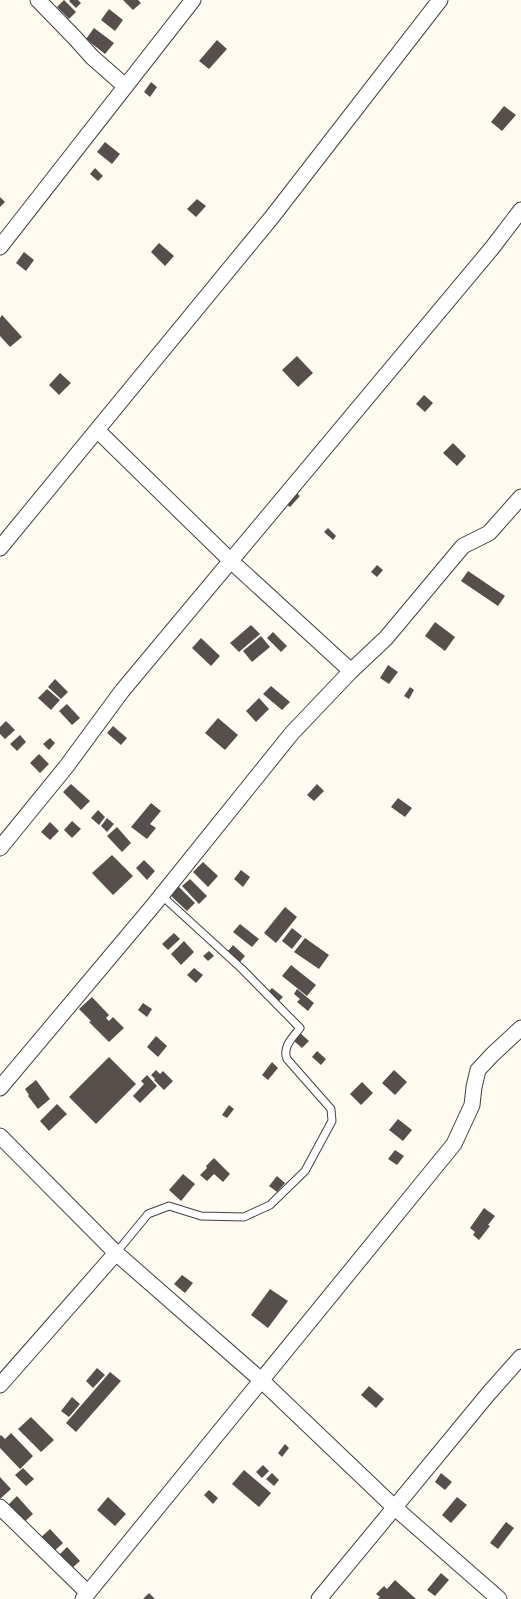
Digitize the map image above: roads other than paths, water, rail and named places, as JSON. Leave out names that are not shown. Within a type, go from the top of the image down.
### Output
[{"type":"street","points":[[38,0],[92,57],[125,86]]},
{"type":"street","points":[[0,247],[193,0]]},
{"type":"street","points":[[0,548],[272,217],[440,0]]},
{"type":"street","points":[[0,848],[66,768],[122,691],[232,562],[492,248],[521,210]]},
{"type":"street","points":[[98,430],[232,562],[351,671]]},
{"type":"street","points":[[0,1088],[161,895],[292,733],[351,671],[386,638],[464,546],[489,533],[521,497]]},
{"type":"street","points":[[0,1507],[85,1596],[454,1144],[472,1105],[478,1070],[521,1028]]},
{"type":"street","points":[[0,1136],[116,1253],[261,1380],[394,1507],[499,1599]]},
{"type":"street","points":[[0,1385],[116,1253]]},
{"type":"street","points":[[319,1599],[489,1393],[521,1357]]},
{"type":"lane","points":[[116,1253],[148,1214],[169,1206],[202,1216],[226,1218],[244,1217],[270,1205],[305,1170],[332,1121],[331,1110],[285,1054],[286,1047],[300,1028],[242,969],[161,895]]}]
